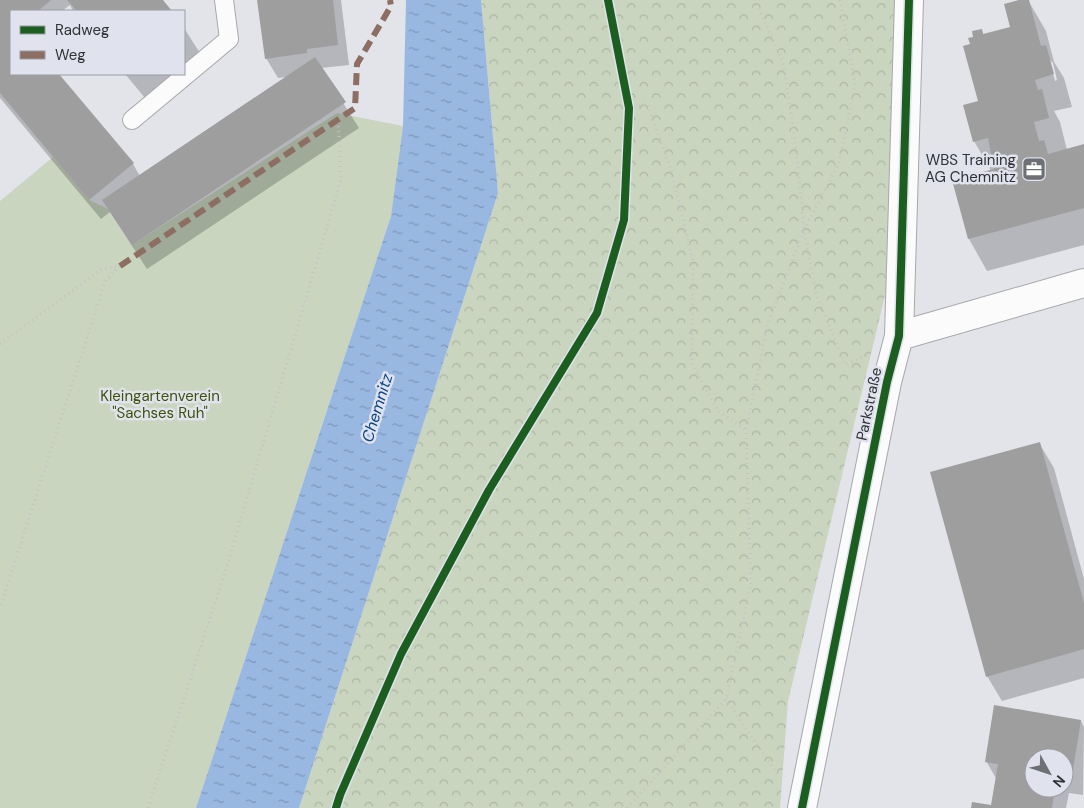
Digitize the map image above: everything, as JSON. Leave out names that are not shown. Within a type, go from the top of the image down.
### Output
[{"type":"street","name":"Parkstraße","points":[[802,808],[887,382],[899,336],[909,0]]},
{"type":"street","points":[[899,336],[1084,283]]},
{"type":"lane","points":[[132,120],[229,40],[224,0]]},
{"type":"path","points":[[755,0],[784,65],[798,165],[804,230],[817,297],[846,365],[899,336]]},
{"type":"path","points":[[627,808],[726,699],[751,583],[746,430],[768,323],[804,230],[839,163],[855,85],[840,0]]},
{"type":"path","points":[[629,108],[647,104],[671,170],[693,261],[692,364],[718,411],[746,430]]},
{"type":"path","points":[[148,808],[223,580],[341,179],[338,118]]},
{"type":"path","points":[[0,344],[102,270],[120,266],[105,282],[0,608]]},
{"type":"path","points":[[726,699],[780,777]]},
{"type":"green space","points":[[481,0],[914,0],[914,174],[788,701],[780,808],[299,808],[498,193]]},
{"type":"green space","name":"Kleingartenverein \"Sachses Ruh\"","points":[[337,113],[403,126],[391,216],[196,808],[0,808],[0,201],[53,157],[89,200],[108,209],[132,245]]},
{"type":"water","name":"Chemnitz","points":[[406,0],[481,0],[498,193],[299,808],[196,808],[391,216],[403,126]]},
{"type":"building","points":[[0,0],[51,0],[39,10],[10,10],[10,75],[60,75],[134,163],[89,200],[0,93]]},
{"type":"building","points":[[67,0],[163,0],[171,10],[76,10]]},
{"type":"building","points":[[257,0],[333,0],[338,45],[307,49],[307,53],[265,59]]},
{"type":"building","points":[[1019,0],[1029,0],[1041,46],[1046,45],[1054,74],[1035,80],[1038,90],[1042,89],[1049,118],[1034,122],[1039,141],[1044,140],[1048,154],[1084,144],[1084,208],[968,239],[952,180],[994,169],[988,138],[973,142],[963,105],[978,101],[963,46],[970,44],[968,38],[973,37],[972,31],[982,29],[983,34],[1010,27],[1004,4]]},
{"type":"building","points":[[315,57],[346,102],[132,245],[102,200]]},
{"type":"building","points":[[1040,442],[1084,603],[1084,649],[986,677],[930,472]]},
{"type":"building","points":[[994,705],[1081,720],[1074,764],[1074,748],[1024,748],[1024,798],[1054,798],[1052,808],[971,808],[972,802],[991,805],[998,764],[985,762]]},
{"type":"marked path","points":[[120,266],[355,108],[357,64],[391,6],[390,0]]},
{"type":"cycle path","points":[[336,808],[401,654],[489,490],[597,313],[624,220],[629,108],[608,0]]},
{"type":"cycle path","points":[[802,808],[887,382],[899,336],[909,0]]},
{"type":"place","name":"WBS Training AG Chemnitz","points":[[1034,169]]}]
